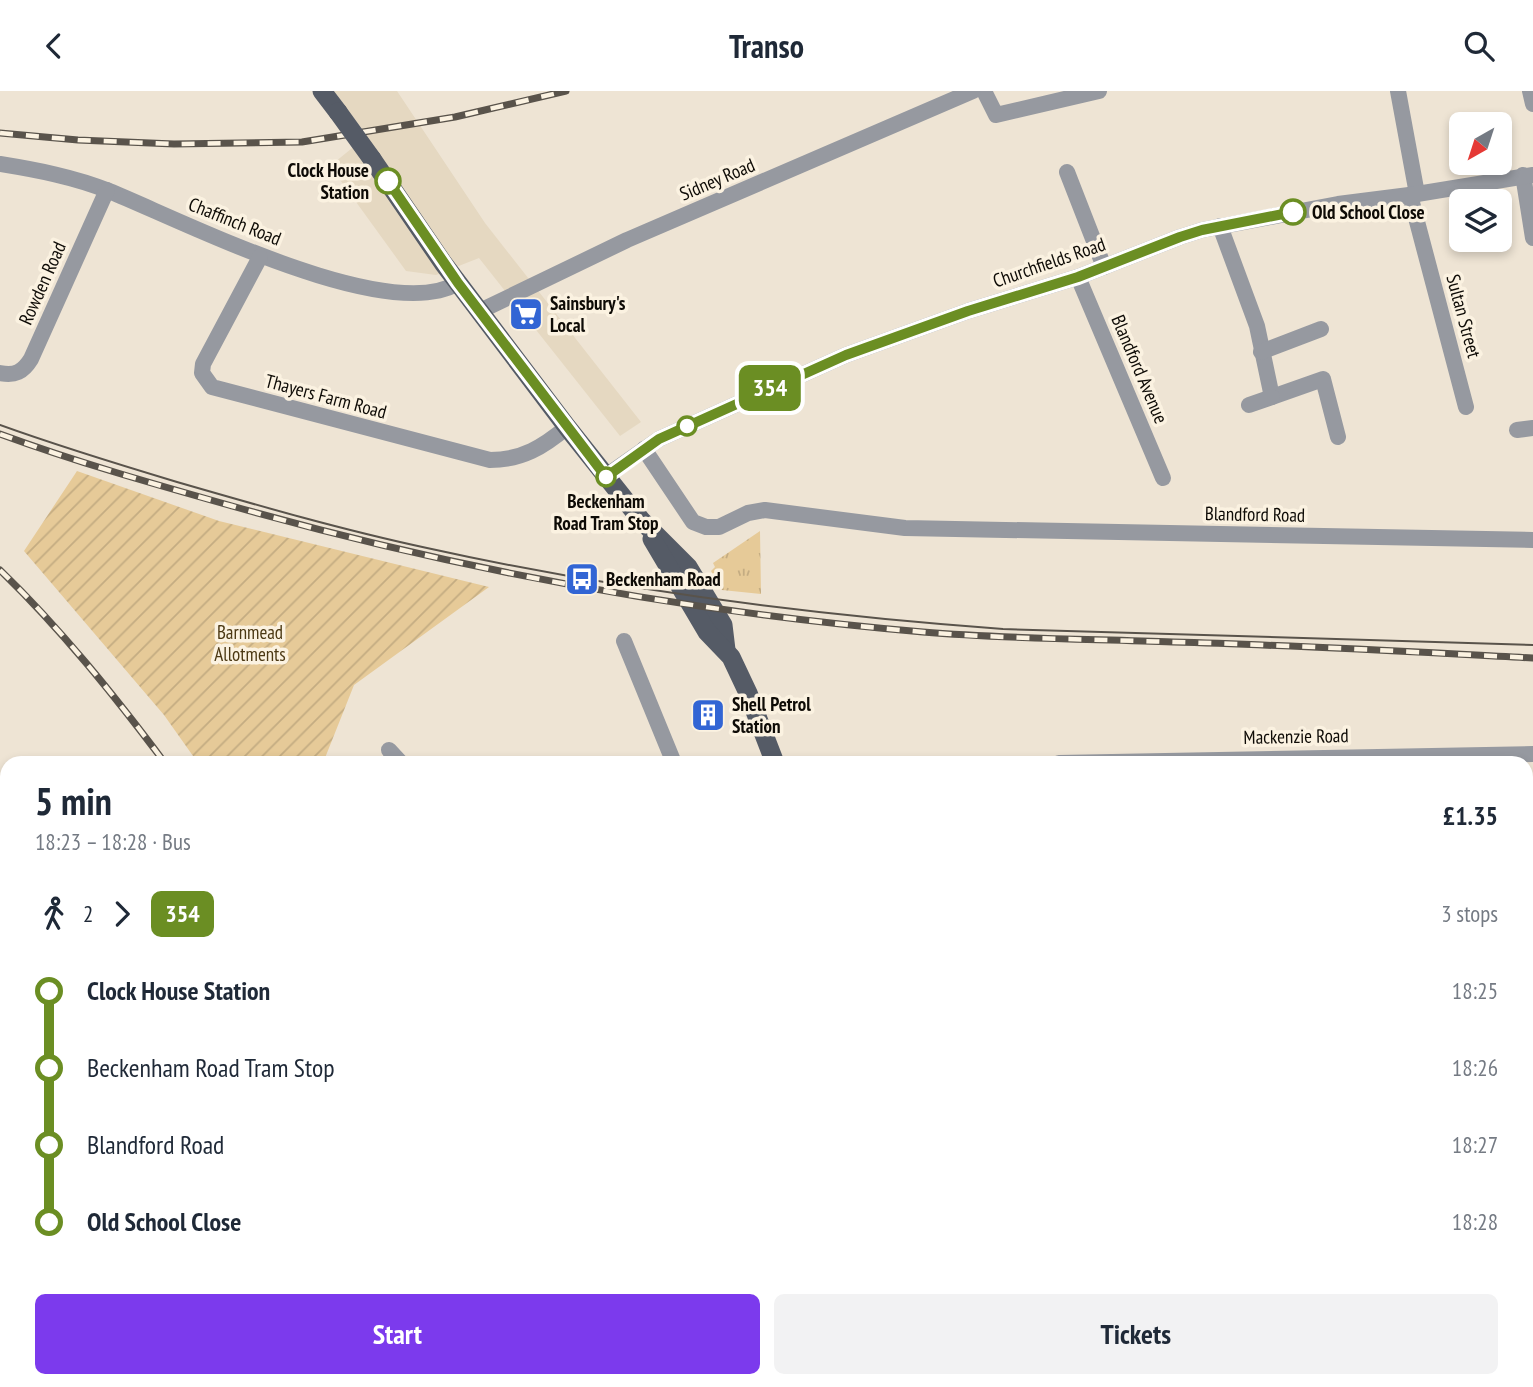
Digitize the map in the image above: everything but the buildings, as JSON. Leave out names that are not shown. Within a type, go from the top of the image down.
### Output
[{"type":"main road","points":[[325,92],[458,283],[567,427],[641,520],[688,567],[723,625],[726,650],[748,693],[772,756]]},
{"type":"street","name":"Sidney Road","points":[[480,311],[627,240],[973,91]]},
{"type":"street","points":[[984,91],[996,115],[1099,91]]},
{"type":"street","name":"Sultan Street","points":[[1398,91],[1414,194],[1466,407]]},
{"type":"street","points":[[1530,91],[1533,104]]},
{"type":"street","name":"Chaffinch Road","points":[[0,164],[44,171],[107,190],[260,257],[336,281],[380,289],[433,293],[458,283]]},
{"type":"street","points":[[1067,173],[1104,267]]},
{"type":"street","points":[[1528,175],[1533,238]]},
{"type":"street","name":"Churchfields Road","points":[[606,477],[644,449],[685,427],[846,355],[968,311],[1078,277],[1180,237],[1220,226],[1338,204],[1528,175]]},
{"type":"street","name":"Rowden Road","points":[[0,373],[18,373],[31,359],[107,190]]},
{"type":"street","points":[[1220,226],[1257,326],[1272,397]]},
{"type":"street","name":"Thayers Farm Road","points":[[260,257],[203,364],[202,373],[212,387],[490,460],[511,460],[531,452],[567,427]]},
{"type":"street","name":"Blandford Avenue","points":[[1078,277],[1163,478]]},
{"type":"street","points":[[1261,352],[1321,329]]},
{"type":"street","points":[[1248,405],[1323,379],[1338,437]]},
{"type":"street","name":"Blandford Road","points":[[644,449],[688,518],[706,527],[719,527],[748,513],[765,510],[905,528],[1533,540]]},
{"type":"street","points":[[624,641],[671,756]]},
{"type":"street","points":[[389,750],[395,756]]},
{"type":"shaded area","points":[[334,91],[397,91],[485,223],[641,422],[620,436],[479,258],[436,275],[406,271],[330,166],[367,136]]},
{"type":"green space","name":"Barnmead Allotments","points":[[77,471],[219,521],[489,587],[354,685],[326,756],[193,756],[164,715],[24,551]]},
{"type":"green space","points":[[760,531],[761,594],[722,590],[711,571],[715,567],[713,563]]},
{"type":"tram line","points":[[0,425],[177,482],[364,533],[498,563],[713,599],[1003,629],[1533,645]]},
{"type":"railway","points":[[0,133],[174,144],[302,142],[455,117],[566,91]]},
{"type":"railway","points":[[0,434],[57,454],[232,506],[402,550],[574,585],[748,613],[954,634],[1533,658]]},
{"type":"railway","points":[[0,570],[86,663],[160,756]]},
{"type":"bus line","name":"354","points":[[388,181],[458,283],[606,477],[659,439],[846,355],[968,311],[1078,277],[1180,237],[1293,212]]},
{"type":"place","name":"Clock House Station","points":[[388,181]]},
{"type":"place","name":"Old School Close","points":[[1293,212]]},
{"type":"place","name":"Sainsbury's Local","points":[[526,314]]},
{"type":"place","name":"Beckenham Road Tram Stop","points":[[606,477]]},
{"type":"place","name":"Beckenham Road","points":[[582,579]]},
{"type":"place","name":"Shell Petrol Station","points":[[708,715]]}]
